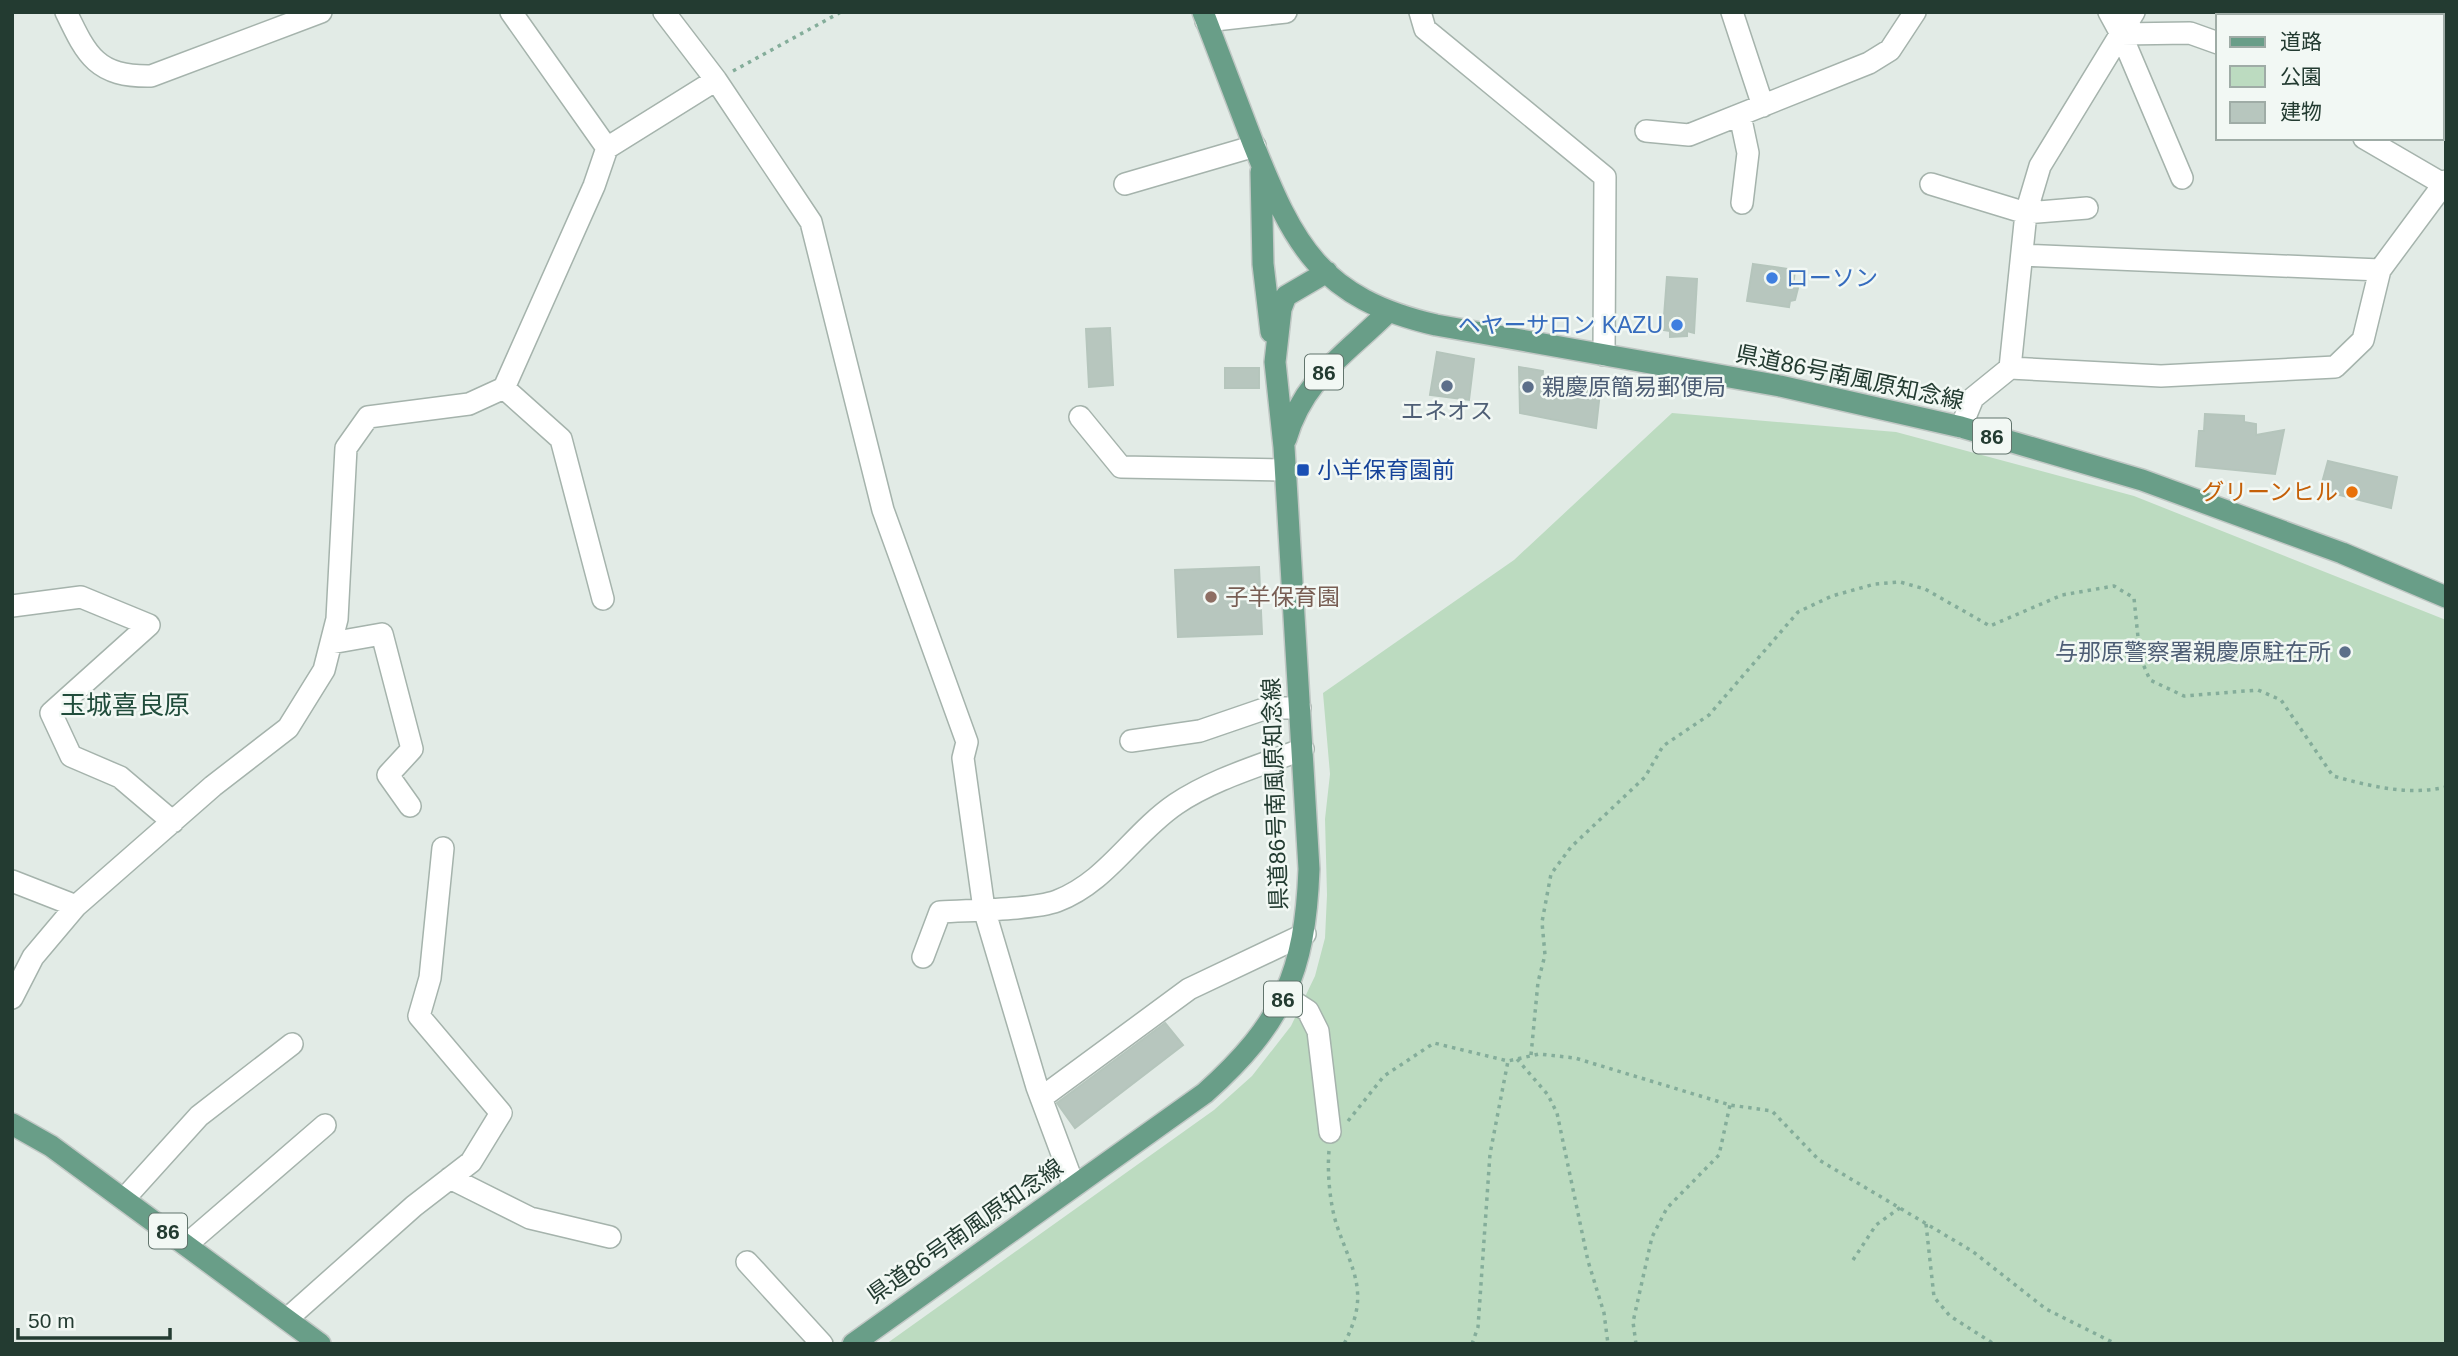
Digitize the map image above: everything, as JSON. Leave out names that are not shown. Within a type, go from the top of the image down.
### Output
[{"type":"main road","points":[[1204,17],[1292,232],[1327,272]]},
{"type":"main road","points":[[1259,156],[1263,264],[1275,362]]},
{"type":"main road","name":"県道86号南風原知念線","points":[[853,1344],[1205,1093],[1250,1050],[1285,996],[1305,934],[1309,869],[1284,447],[1275,362],[1282,303],[1294,290],[1327,272],[1350,291],[1388,312],[1436,325],[1780,386],[1961,427],[2142,480],[2342,553],[2446,597]]},
{"type":"main road","name":"県道86号南風原知念線","points":[[1284,447],[1294,412],[1306,392],[1388,312]]},
{"type":"main road","name":"86","points":[[12,1124],[51,1146],[317,1343]]},
{"type":"street","points":[[66,12],[86,53],[108,69],[127,77],[151,76],[321,12]]},
{"type":"street","points":[[511,12],[607,148]]},
{"type":"street","points":[[664,12],[716,80],[811,222],[883,510],[967,742],[963,758],[984,909],[1041,1098],[1074,1186]]},
{"type":"street","points":[[1204,17],[1286,12]]},
{"type":"street","points":[[1420,12],[1425,29],[1605,177],[1604,355]]},
{"type":"street","points":[[1732,12],[1763,106]]},
{"type":"street","points":[[1646,131],[1689,135],[1869,63],[1890,50],[1914,12]]},
{"type":"street","points":[[2109,12],[2182,178]]},
{"type":"street","points":[[2010,368],[2026,213],[2040,166],[2134,12]]},
{"type":"street","points":[[2120,34],[2190,33],[2216,42]]},
{"type":"street","points":[[12,998],[33,957],[76,906],[288,728],[324,670],[337,619],[346,448],[368,417],[469,404],[504,388],[594,186],[607,148],[716,80]]},
{"type":"street","points":[[1740,115],[1748,153],[1742,203]]},
{"type":"street","points":[[1961,427],[1973,398],[2010,368],[2161,376],[2334,367],[2363,340],[2380,270],[2445,183],[2368,140]]},
{"type":"street","points":[[1125,184],[1259,156]]},
{"type":"street","points":[[1931,184],[2026,213],[2087,208]]},
{"type":"street","points":[[2022,255],[2380,270]]},
{"type":"street","points":[[504,388],[561,439],[603,599]]},
{"type":"street","points":[[1080,417],[1121,467],[1285,470]]},
{"type":"street","points":[[12,606],[81,597],[149,625],[51,713],[71,756],[120,777],[173,822]]},
{"type":"street","points":[[331,643],[382,634],[412,748],[388,775],[410,806]]},
{"type":"street","points":[[1131,741],[1200,732],[1267,708],[1300,708]]},
{"type":"street","points":[[923,957],[940,912],[1054,902],[1089,886],[1132,840],[1176,804],[1219,780],[1303,749]]},
{"type":"street","points":[[287,1320],[414,1206],[471,1162],[501,1113],[419,1016],[430,978],[443,848]]},
{"type":"street","points":[[12,881],[76,906]]},
{"type":"street","points":[[1041,1098],[1189,989],[1305,934]]},
{"type":"street","points":[[1285,996],[1308,1011],[1318,1031],[1330,1132]]},
{"type":"street","points":[[124,1199],[199,1116],[292,1044]]},
{"type":"street","points":[[186,1245],[325,1125]]},
{"type":"street","points":[[450,1178],[530,1218],[610,1237]]},
{"type":"street","points":[[747,1262],[822,1344]]},
{"type":"path","points":[[716,80],[841,12]]},
{"type":"path","points":[[1531,1055],[1538,982],[1545,955],[1542,922],[1551,874],[1571,847],[1645,777],[1663,746],[1709,715],[1798,612],[1832,596],[1875,584],[1900,582],[1925,589],[1990,626],[2063,595],[2114,586],[2134,598],[2140,657],[2150,680],[2184,696],[2259,691],[2281,701],[2333,776],[2381,788],[2429,791],[2446,787]]},
{"type":"path","points":[[1344,1344],[1360,1300],[1356,1272],[1336,1223],[1328,1161],[1330,1132],[1349,1121],[1384,1076],[1434,1043],[1508,1061],[1531,1055],[1575,1058],[1730,1104],[1772,1111],[1819,1160],[1972,1251],[2046,1309],[2116,1344]]},
{"type":"path","points":[[1517,1059],[1548,1095],[1557,1113],[1588,1261],[1604,1313],[1608,1344]]},
{"type":"path","points":[[1472,1344],[1478,1327],[1490,1154],[1508,1061]]},
{"type":"path","points":[[1636,1344],[1633,1322],[1652,1237],[1667,1208],[1719,1156],[1730,1104]]},
{"type":"path","points":[[1853,1260],[1876,1225],[1901,1208]]},
{"type":"path","points":[[1926,1224],[1934,1297],[1950,1316],[1993,1344]]},
{"type":"green space","points":[[1672,413],[1896,432],[2134,496],[2446,620],[2446,1344],[886,1344],[1214,1110],[1252,1076],[1291,1026],[1315,976],[1325,938],[1325,819],[1330,774],[1323,693],[1514,560]]},
{"type":"building","name":"ローソン","points":[[1753,264],[1795,270],[1793,286],[1798,288],[1795,300],[1790,301],[1789,307],[1747,301]]},
{"type":"building","points":[[1667,277],[1697,279],[1694,333],[1687,331],[1687,336],[1670,337],[1670,331],[1663,330]]},
{"type":"building","points":[[1110,328],[1113,385],[1089,387],[1086,329]]},
{"type":"building","points":[[1437,352],[1474,359],[1469,400],[1430,395]]},
{"type":"building","points":[[1519,367],[1543,371],[1542,384],[1600,392],[1596,428],[1520,413]]},
{"type":"building","points":[[1225,368],[1259,368],[1259,388],[1225,388]]},
{"type":"building","points":[[2205,414],[2244,416],[2244,422],[2256,424],[2256,435],[2284,430],[2275,474],[2196,466],[2199,431],[2204,431]]},
{"type":"building","points":[[2328,461],[2397,477],[2391,508],[2320,490]]},
{"type":"building","points":[[1259,567],[1262,634],[1178,637],[1175,570]]},
{"type":"building","points":[[1165,1023],[1183,1045],[1075,1128],[1057,1103]]},
{"type":"place","name":"ローソン","points":[[1772,278]]},
{"type":"place","name":"ヘヤーサロン KAZU","points":[[1677,325]]},
{"type":"place","name":"エネオス","points":[[1447,386]]},
{"type":"place","name":"親慶原簡易郵便局","points":[[1528,387]]},
{"type":"place","name":"小羊保育園前","points":[[1303,470]]},
{"type":"place","name":"グリーンヒル","points":[[2352,492]]},
{"type":"place","name":"子羊保育園","points":[[1211,597]]},
{"type":"place","name":"与那原警察署親慶原駐在所","points":[[2345,652]]},
{"type":"district","name":"玉城喜良原","points":[[125,705]]}]
